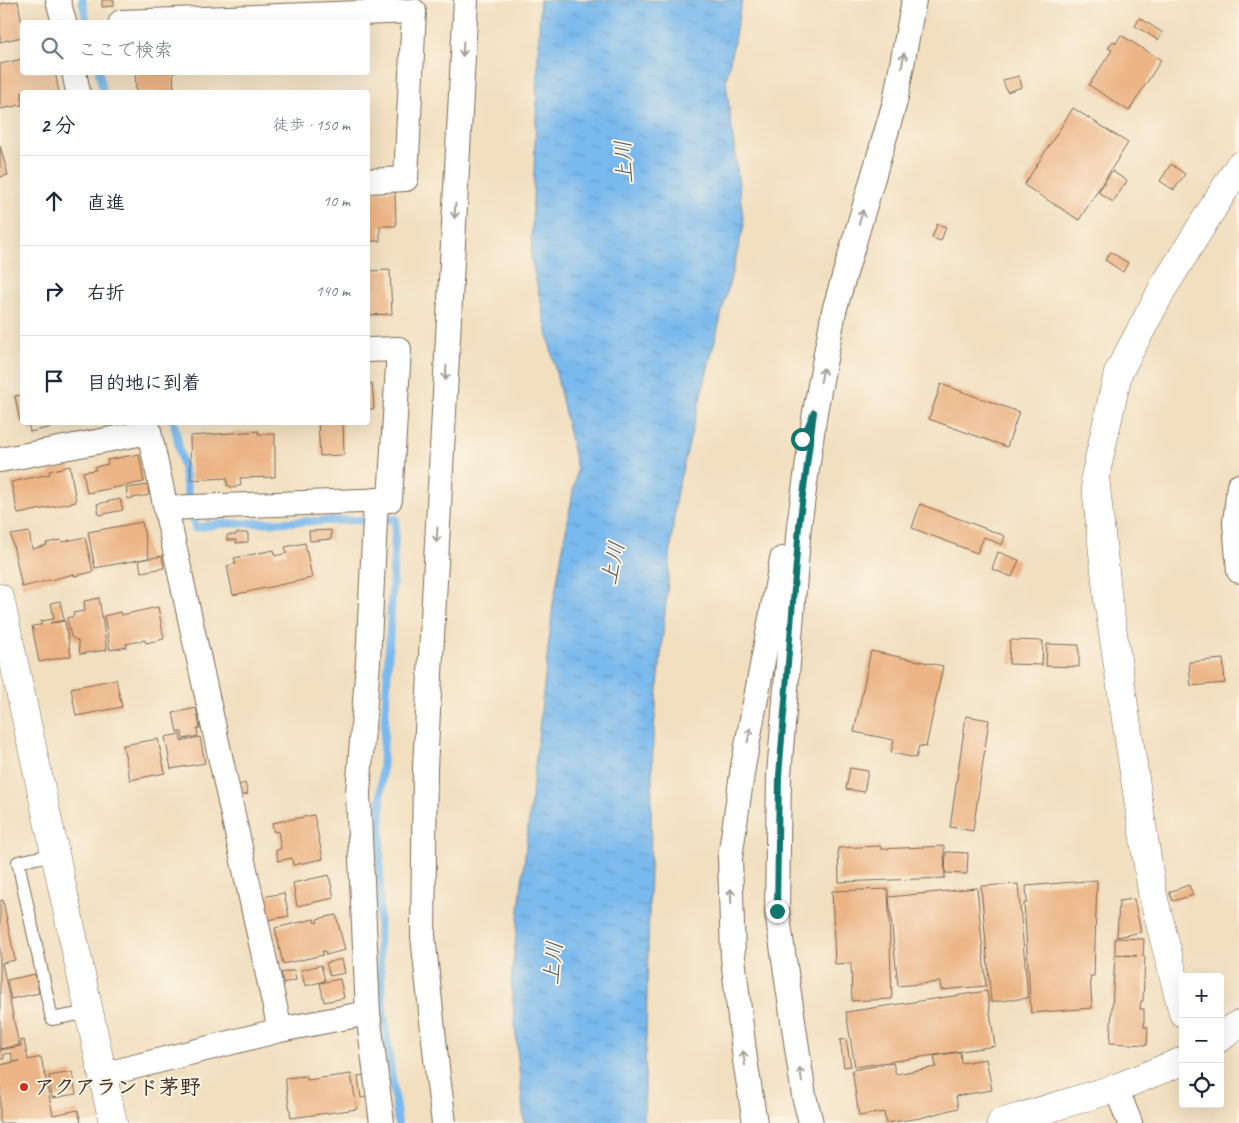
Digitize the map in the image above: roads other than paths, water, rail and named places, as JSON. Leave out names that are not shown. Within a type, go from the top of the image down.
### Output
[{"type":"street","points":[[58,0],[63,20]]},
{"type":"street","points":[[444,1123],[423,936],[425,768],[466,0]]},
{"type":"street","points":[[811,1123],[804,1096],[777,911],[779,776],[799,526],[814,412],[834,311],[895,102],[914,0]]},
{"type":"street","points":[[180,20],[414,12],[406,179],[370,181]]},
{"type":"street","points":[[75,75],[78,90]]},
{"type":"street","points":[[1179,997],[1152,892],[1108,600],[1095,477],[1118,373],[1163,288],[1239,166]]},
{"type":"street","points":[[166,508],[390,500],[399,349],[370,350]]},
{"type":"street","points":[[755,1123],[745,1060],[733,958],[730,858],[742,767],[776,597],[802,439],[814,412]]},
{"type":"street","points":[[0,460],[148,427],[280,1030]]},
{"type":"street","points":[[1239,486],[1235,523],[1239,571]]},
{"type":"street","points":[[376,500],[368,662],[358,792],[368,1013],[382,1123]]},
{"type":"street","points":[[0,598],[113,1123]]},
{"type":"street","points":[[102,1075],[280,1030],[368,1013]]},
{"type":"street","points":[[1224,1035],[1239,1024]]},
{"type":"street","points":[[1001,1123],[1116,1088],[1179,1063]]},
{"type":"street","points":[[438,1077],[459,1123]]},
{"type":"street","points":[[1116,1088],[1130,1123]]},
{"type":"lane","points":[[55,854],[18,862],[52,1019],[88,1012]]},
{"type":"water","name":"上川","points":[[540,0],[742,0],[726,82],[744,225],[676,495],[653,740],[644,1123],[524,1123],[511,981],[553,604],[577,469],[531,258]]},
{"type":"waterway","points":[[82,0],[87,20]]},
{"type":"waterway","points":[[100,75],[103,90]]},
{"type":"waterway","points":[[175,425],[195,528],[219,524],[396,519],[381,791],[379,949],[383,1009],[398,1123]]},
{"type":"place","name":"アクアランド茅野","points":[[24,1087]]}]
